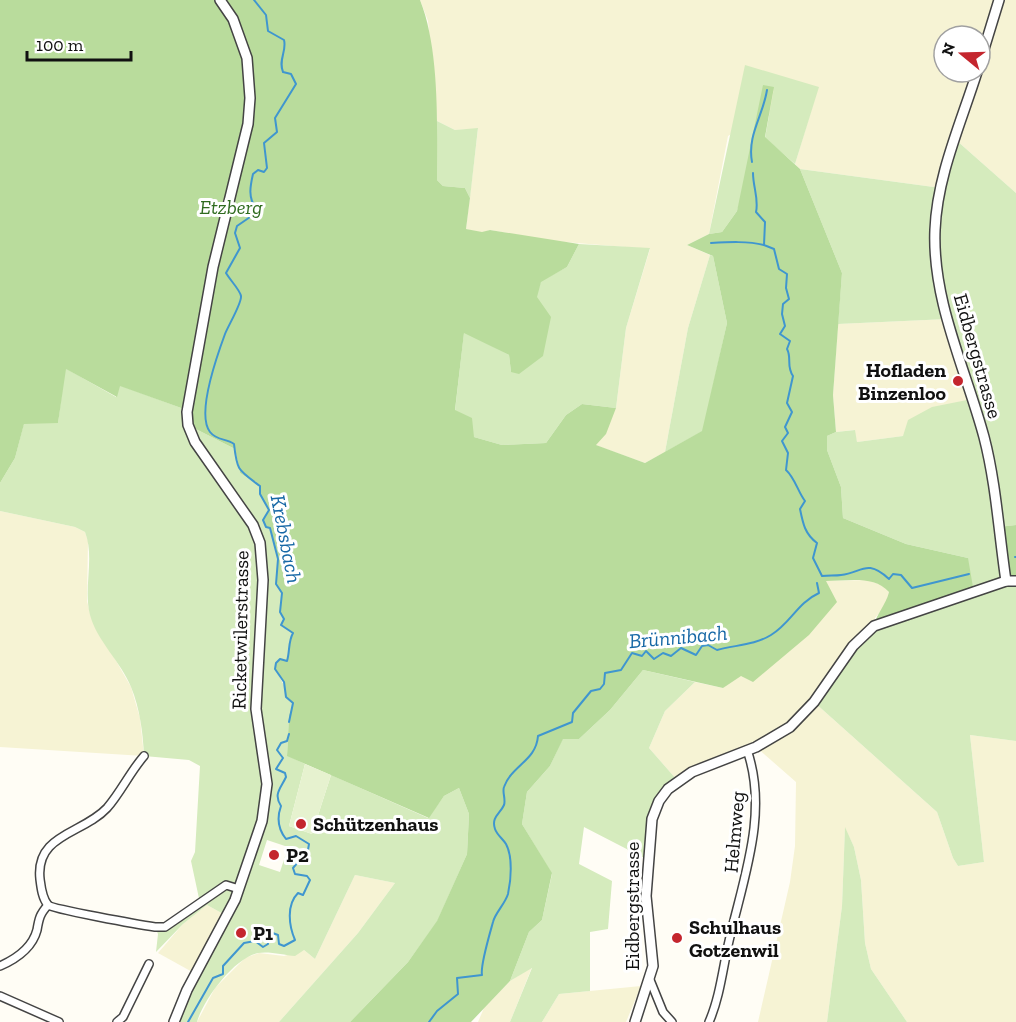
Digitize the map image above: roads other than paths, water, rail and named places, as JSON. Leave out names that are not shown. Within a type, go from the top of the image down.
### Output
[{"type":"street","name":"Ricketwilerstrasse","points":[[174,1022],[187,990],[227,916],[266,803],[266,769],[256,709],[263,562],[253,525],[195,442],[188,425],[187,412],[213,267],[248,124],[250,98],[247,58],[233,19],[220,0]]},
{"type":"street","points":[[992,24],[999,0]]},
{"type":"street","name":"Eidbergstrasse","points":[[635,1022],[650,981],[653,953],[646,896],[650,827],[654,810],[663,795],[677,780],[747,750],[790,727],[814,702],[853,646],[874,627],[1011,581],[984,441],[948,319],[935,260],[935,230],[941,188],[973,84]]},
{"type":"street","name":"Helmweg","points":[[709,1022],[748,876],[753,844],[755,782],[747,750]]},
{"type":"street","points":[[144,756],[107,808],[44,851],[39,864],[42,892],[48,905],[61,911],[91,913],[155,927],[165,927],[226,885],[238,889]]},
{"type":"street","points":[[0,966],[15,959],[28,947],[36,933],[39,914],[48,905]]},
{"type":"street","points":[[117,1022],[123,1017],[149,964]]},
{"type":"street","points":[[650,981],[663,1012],[672,1022]]},
{"type":"street","points":[[0,996],[59,1022]]},
{"type":"waterway","name":"Krebsbach","points":[[254,0],[266,15],[268,31],[284,40],[283,72],[291,74],[296,84],[275,118],[277,132],[264,143],[267,168],[264,172],[258,170],[253,174],[250,192],[256,209],[253,215],[237,226],[235,233],[240,248],[226,273],[239,291],[241,299],[218,355],[205,412],[210,432],[234,444],[240,469],[260,486],[260,494],[269,510],[263,520],[266,527],[270,528],[278,559],[276,584],[282,593],[280,612],[284,619],[281,625],[293,633],[287,661],[280,659],[275,669],[284,682],[286,697],[293,703],[289,722]]},
{"type":"waterway","name":"Brünnibach","points":[[752,162],[753,134],[767,90]]},
{"type":"waterway","name":"Brünnibach","points":[[753,173],[756,212],[765,222],[764,245],[774,249],[779,269],[787,274],[786,288],[789,299],[783,304],[782,314],[785,326],[780,334],[790,341],[787,349],[793,376],[787,403],[792,412],[785,427],[788,433],[782,441],[788,453],[786,470],[805,501],[800,509],[801,514],[807,532],[817,543],[813,558],[822,576],[848,574],[869,568],[875,569],[889,579],[893,574],[901,575],[912,588],[969,574]]},
{"type":"waterway","points":[[711,243],[745,242],[764,245]]},
{"type":"waterway","name":"Brünnibach","points":[[429,1022],[437,1011],[458,994],[457,978],[482,975],[493,922],[508,894],[511,875],[508,849],[496,831],[494,821],[504,805],[504,789],[508,780],[533,751],[538,736],[572,722],[573,713],[591,691],[600,689],[604,684],[605,673],[621,670],[632,653],[642,656],[646,651],[654,659],[663,653],[671,656],[681,648],[696,655],[702,646],[708,645],[717,650],[758,641],[778,630],[805,602],[819,593],[817,583]]},
{"type":"waterway","name":"Krebsbach","points":[[188,1022],[213,978],[223,974],[223,966],[244,943],[255,941],[263,947],[268,944],[267,935],[270,932],[278,935],[279,944],[284,946],[295,940],[290,922],[290,909],[294,898],[298,893],[303,895],[310,880],[307,876],[295,874],[293,868],[308,850],[309,844],[296,836],[286,839],[279,823],[281,806],[278,794],[286,777],[285,773],[276,769],[283,758],[277,750],[281,743],[287,741],[289,734]]},
{"type":"place","name":"Hofladen Binzenloo","points":[[958,381]]},
{"type":"place","name":"Schützenhaus","points":[[301,824]]},
{"type":"place","name":"P2","points":[[274,855]]},
{"type":"place","name":"P1","points":[[241,933]]},
{"type":"place","name":"Schulhaus Gotzenwil","points":[[677,938]]},
{"type":"park label","name":"Etzberg","points":[[231,207]]}]
